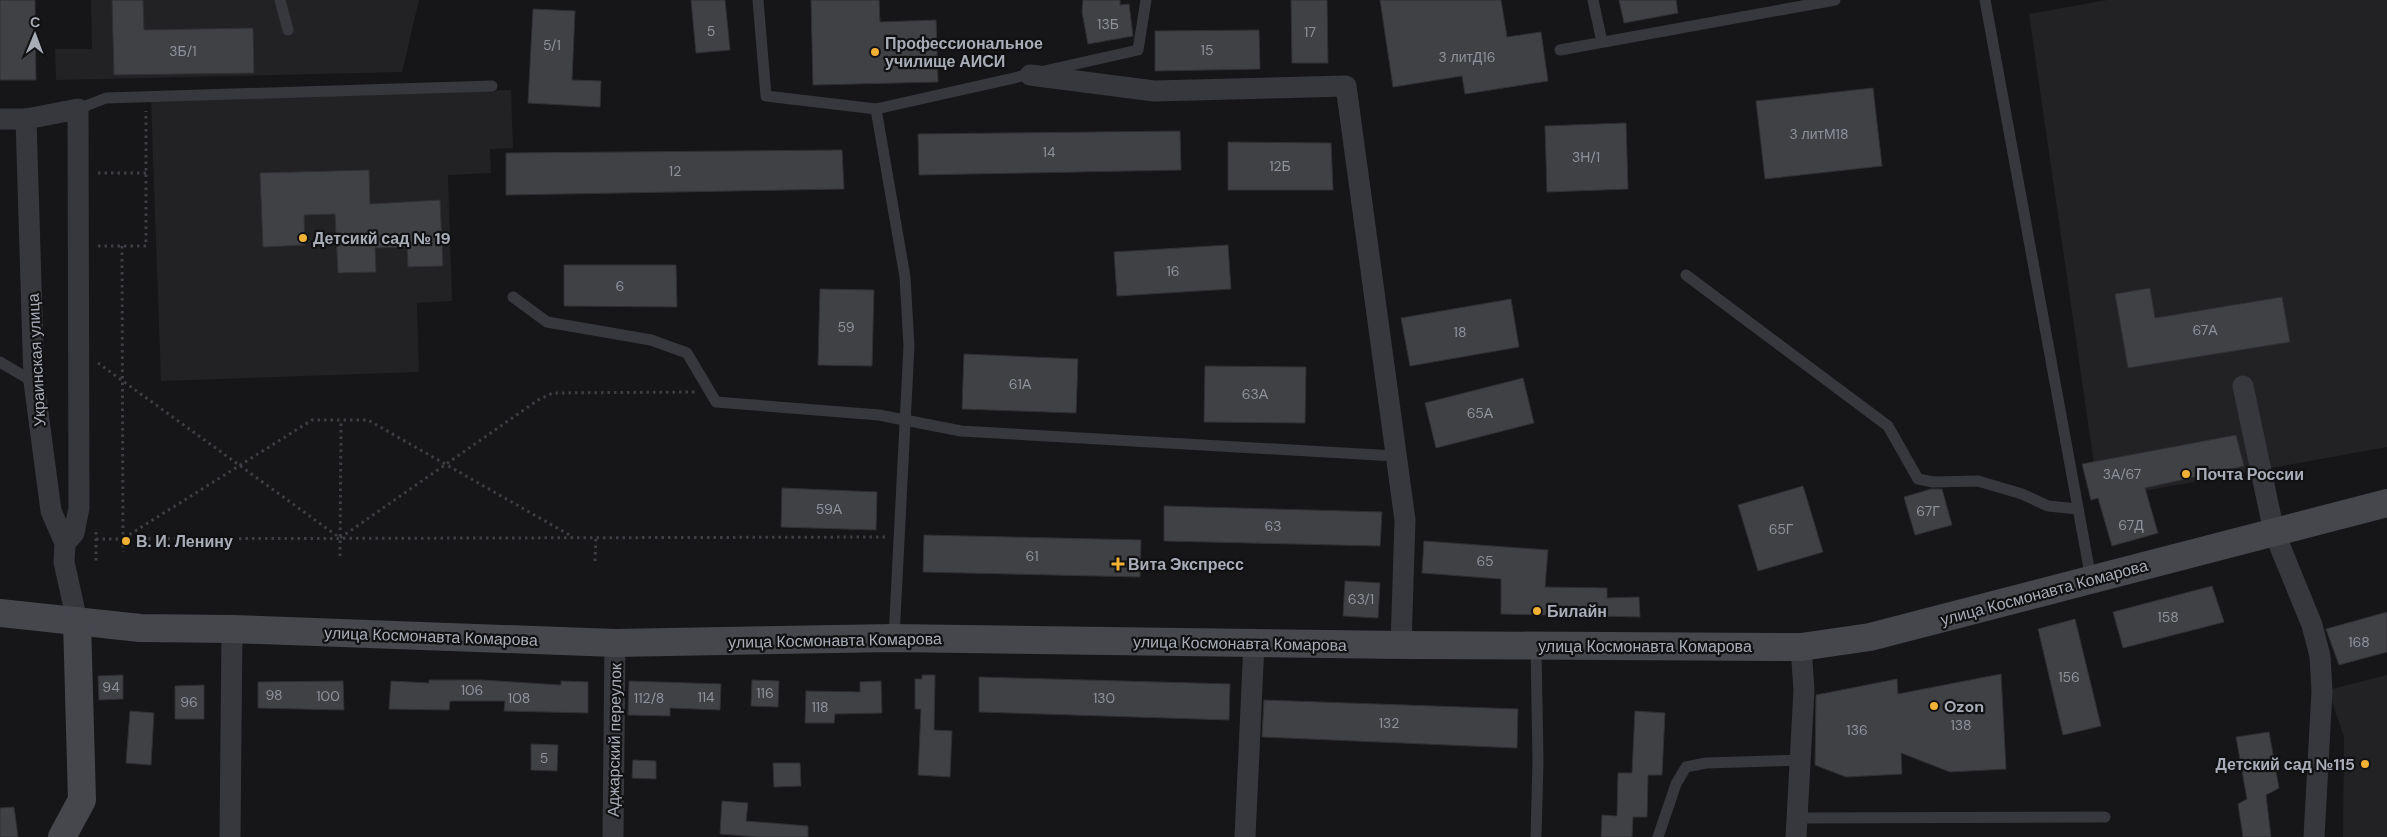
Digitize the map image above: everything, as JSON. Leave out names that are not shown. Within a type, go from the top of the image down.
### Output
[{"type":"main road","name":"улица Космонавта Комарова","points":[[0,613],[140,628],[232,629],[615,643],[894,638],[1401,645],[1801,646],[1870,637],[2387,504]]},
{"type":"main road","points":[[63,836],[82,800],[77,621]]},
{"type":"street","points":[[1030,74],[1154,91],[1346,86],[1405,520],[1401,645]]},
{"type":"street","points":[[0,119],[26,119],[78,109],[79,508],[74,533],[65,544]]},
{"type":"street","name":"Украинская улица","points":[[26,119],[34,382],[51,511],[65,544],[64,562],[77,621]]},
{"type":"street","points":[[2242,386],[2274,532],[2312,624],[2320,656],[2322,691],[2314,837]]},
{"type":"street","points":[[230,837],[232,629]]},
{"type":"street","name":"Аджарский переулок","points":[[613,837],[615,643]]},
{"type":"street","points":[[1245,837],[1254,643]]},
{"type":"street","points":[[1796,828],[1804,690],[1801,646]]},
{"type":"lane","points":[[280,0],[288,30]]},
{"type":"lane","points":[[758,0],[766,96],[876,109],[1138,50],[1146,0]]},
{"type":"lane","points":[[1593,0],[1602,42]]},
{"type":"lane","points":[[1560,50],[1834,0]]},
{"type":"lane","points":[[1986,0],[2091,579]]},
{"type":"lane","points":[[78,109],[106,98],[492,86]]},
{"type":"lane","points":[[876,109],[905,276],[909,346],[894,638]]},
{"type":"lane","points":[[1686,275],[1888,426],[1918,479],[1933,482],[1978,481],[2022,494],[2048,506],[2078,509]]},
{"type":"lane","points":[[513,297],[547,322],[651,340],[687,353],[716,402],[879,415],[961,431],[1395,456]]},
{"type":"lane","points":[[0,362],[34,382]]},
{"type":"lane","points":[[1536,646],[1538,762],[1536,837]]},
{"type":"lane","points":[[1658,837],[1676,784],[1686,767],[1706,763],[1801,760]]},
{"type":"lane","points":[[1796,828],[2105,817]]},
{"type":"path","points":[[95,246],[146,246],[146,109],[138,109]]},
{"type":"path","points":[[95,173],[146,173]]},
{"type":"path","points":[[122,246],[122,552]]},
{"type":"path","points":[[96,361],[340,538]]},
{"type":"path","points":[[340,538],[538,400],[553,393],[711,392]]},
{"type":"path","points":[[123,539],[312,420],[368,420],[573,538]]},
{"type":"path","points":[[340,556],[341,420]]},
{"type":"path","points":[[96,539],[899,536]]},
{"type":"path","points":[[595,562],[596,538]]},
{"type":"shaded area","points":[[91,0],[419,0],[402,72],[56,80],[55,49],[92,49]]},
{"type":"shaded area","points":[[2107,0],[2387,0],[2387,447],[2099,499],[2029,14]]},
{"type":"shaded area","name":"Детсикй сад № 19","points":[[511,90],[513,148],[490,149],[491,173],[448,175],[452,301],[417,303],[419,372],[161,381],[151,101]]},
{"type":"shaded area","name":"Детский сад №115","points":[[2387,675],[2387,837],[2343,837],[2344,737],[2328,690]]},
{"type":"building","points":[[0,0],[35,0],[36,80],[0,80]]},
{"type":"building","points":[[112,0],[143,0],[144,30],[253,28],[254,73],[114,75]]},
{"type":"building","points":[[691,0],[725,0],[730,50],[696,53]]},
{"type":"building","name":"Профессиональное училище АИСИ","points":[[811,0],[879,0],[880,22],[936,20],[938,82],[813,85]]},
{"type":"building","points":[[1083,0],[1120,0],[1120,5],[1129,4],[1133,36],[1088,44],[1082,12]]},
{"type":"building","points":[[1291,0],[1327,0],[1328,63],[1292,63]]},
{"type":"building","points":[[1380,0],[1501,0],[1507,37],[1541,32],[1548,81],[1465,94],[1462,76],[1393,87]]},
{"type":"building","points":[[1619,0],[1676,0],[1678,13],[1624,23]]},
{"type":"building","points":[[533,9],[575,11],[572,80],[601,81],[600,107],[528,103]]},
{"type":"building","points":[[1259,30],[1260,69],[1155,71],[1155,31]]},
{"type":"building","points":[[1873,88],[1882,166],[1765,179],[1756,101]]},
{"type":"building","points":[[1626,123],[1628,189],[1547,192],[1545,126]]},
{"type":"building","points":[[1180,131],[1181,170],[919,175],[918,134]]},
{"type":"building","points":[[1228,142],[1331,143],[1333,190],[1228,190]]},
{"type":"building","points":[[842,150],[844,189],[506,195],[506,153]]},
{"type":"building","points":[[369,170],[370,204],[440,200],[443,266],[408,267],[407,247],[375,248],[376,272],[338,273],[335,214],[304,215],[305,245],[263,247],[260,173]]},
{"type":"building","points":[[1228,245],[1231,289],[1117,296],[1114,252]]},
{"type":"building","points":[[564,265],[676,265],[677,307],[564,306]]},
{"type":"building","points":[[2150,288],[2155,318],[2282,297],[2290,342],[2128,368],[2115,294]]},
{"type":"building","points":[[820,289],[874,290],[872,366],[818,365]]},
{"type":"building","points":[[1511,299],[1519,347],[1410,366],[1401,318]]},
{"type":"building","points":[[964,354],[1078,359],[1076,413],[962,409]]},
{"type":"building","points":[[1205,366],[1306,367],[1305,423],[1204,422]]},
{"type":"building","points":[[1523,378],[1534,423],[1436,448],[1425,403]]},
{"type":"building","points":[[2236,435],[2244,466],[2145,488],[2158,533],[2112,546],[2098,498],[2091,500],[2082,464]]},
{"type":"building","points":[[1803,486],[1823,552],[1758,571],[1738,505]]},
{"type":"building","points":[[782,488],[877,492],[876,530],[781,527]]},
{"type":"building","points":[[1931,489],[1942,489],[1952,525],[1915,535],[1904,497]]},
{"type":"building","points":[[1164,506],[1382,512],[1380,546],[1164,541]]},
{"type":"building","points":[[924,535],[1141,540],[1140,577],[923,572]]},
{"type":"building","points":[[1424,541],[1548,550],[1545,587],[1607,588],[1607,598],[1639,597],[1640,617],[1501,614],[1501,579],[1422,573]]},
{"type":"building","points":[[1345,581],[1380,583],[1378,618],[1343,616]]},
{"type":"building","points":[[2212,586],[2224,622],[2123,648],[2113,612]]},
{"type":"building","points":[[2387,612],[2387,652],[2339,665],[2326,629]]},
{"type":"building","points":[[2075,619],[2101,726],[2063,735],[2038,629]]},
{"type":"building","points":[[2001,674],[2006,769],[1950,772],[1901,753],[1902,774],[1846,777],[1815,765],[1816,695],[1897,679],[1898,694]]},
{"type":"building","points":[[123,675],[123,699],[99,700],[98,676]]},
{"type":"building","points":[[922,675],[935,675],[934,730],[952,731],[950,777],[918,775],[921,709],[915,709],[915,679],[922,679]]},
{"type":"building","points":[[979,677],[1230,684],[1229,720],[979,712]]},
{"type":"building","points":[[429,680],[482,680],[561,685],[561,681],[588,682],[588,713],[504,711],[505,701],[450,701],[449,710],[389,709],[391,681],[429,683]]},
{"type":"building","points":[[752,680],[779,681],[778,707],[751,706]]},
{"type":"building","points":[[343,681],[344,710],[258,708],[258,682]]},
{"type":"building","points":[[629,681],[721,684],[720,710],[670,708],[670,716],[628,715]]},
{"type":"building","points":[[881,681],[882,713],[835,714],[834,723],[805,723],[806,691],[860,692],[860,682]]},
{"type":"building","points":[[204,685],[204,719],[175,719],[175,686]]},
{"type":"building","points":[[1264,700],[1518,709],[1517,748],[1262,737]]},
{"type":"building","points":[[130,711],[154,713],[151,765],[126,763]]},
{"type":"building","points":[[1635,711],[1665,713],[1662,775],[1648,775],[1647,817],[1633,817],[1632,837],[1601,837],[1602,815],[1617,816],[1618,773],[1632,773]]},
{"type":"building","points":[[2269,732],[2279,788],[2266,795],[2271,837],[2243,837],[2238,804],[2247,799],[2236,737]]},
{"type":"building","points":[[531,744],[558,745],[557,771],[531,770]]},
{"type":"building","points":[[633,760],[656,761],[656,779],[632,778]]},
{"type":"building","points":[[773,763],[800,763],[801,786],[774,787]]},
{"type":"building","points":[[722,801],[748,803],[746,821],[808,826],[808,837],[758,837],[720,834]]},
{"type":"building","points":[[14,807],[18,837],[0,837],[0,808]]},
{"type":"place","name":"Профессиональное училище АИСИ","points":[[875,52]]},
{"type":"place","name":"Детсикй сад № 19","points":[[303,238]]},
{"type":"place","name":"Почта России","points":[[2186,474]]},
{"type":"place","name":"В. И. Ленину","points":[[126,541]]},
{"type":"place","name":"Вита Экспресс","points":[[1118,564]]},
{"type":"place","name":"Билайн","points":[[1537,611]]},
{"type":"place","name":"Ozon","points":[[1934,706]]},
{"type":"place","name":"Детский сад №115","points":[[2365,764]]}]
